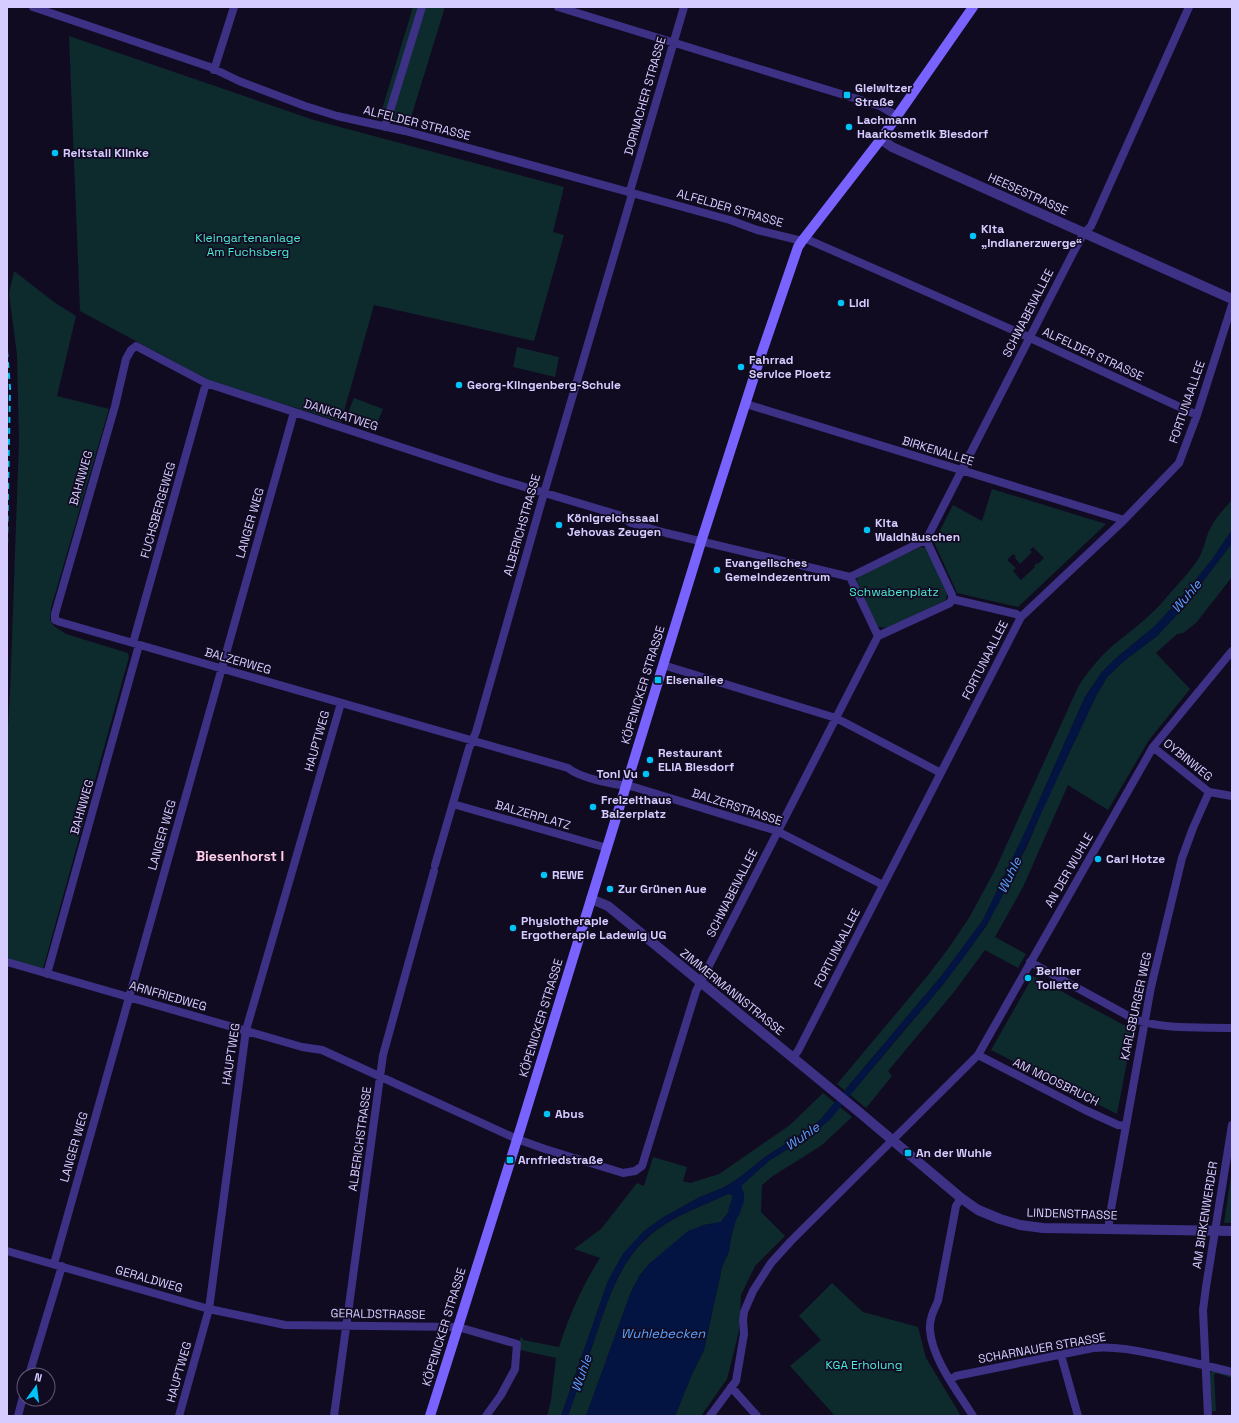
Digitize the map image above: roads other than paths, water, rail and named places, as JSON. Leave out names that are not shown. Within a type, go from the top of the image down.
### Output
[{"type":"main road","name":"KÖPENICKER STRASSE","points":[[430,1416],[458,1327],[521,1141],[591,899],[663,665],[701,542],[793,260],[803,240],[881,139],[973,7]]},
{"type":"street","name":"ALFELDER STRASSE","points":[[33,7],[214,70],[238,81],[305,106],[337,116],[480,151],[630,191],[730,220],[758,230],[803,240],[891,276],[1197,415]]},
{"type":"street","points":[[214,70],[234,7]]},
{"type":"street","points":[[385,127],[422,7]]},
{"type":"street","points":[[558,7],[880,106],[897,116]]},
{"type":"street","name":"DORNACHER STRASSE","points":[[630,191],[684,7]]},
{"type":"street","name":"SCHWABENALLEE","points":[[925,542],[1074,251],[1084,233],[1091,226],[1189,7]]},
{"type":"street","name":"HEESESTRASSE","points":[[881,139],[892,147],[1232,299]]},
{"type":"street","name":"ALBERICHSTRASSE","points":[[334,1416],[384,1047],[434,868],[469,748],[476,732],[544,493],[631,198],[630,191]]},
{"type":"street","name":"FORTUNAALLEE","points":[[792,1058],[798,1051],[1021,617],[1124,520],[1179,463],[1197,415],[1232,305]]},
{"type":"street","name":"DANKRATWEG","points":[[136,346],[206,383],[544,493],[622,516],[631,523],[701,542],[850,577]]},
{"type":"street","name":"BAHNWEG","points":[[54,620],[115,406],[126,359],[131,350],[136,346]]},
{"type":"street","name":"FUCHSBERGEWEG","points":[[136,644],[206,383]]},
{"type":"street","name":"BIRKENALLEE","points":[[746,404],[1124,520]]},
{"type":"street","name":"LANGER WEG","points":[[31,1367],[128,997],[294,412]]},
{"type":"street","points":[[921,542],[925,542],[928,544],[952,595],[950,603],[878,636],[850,577],[921,542]]},
{"type":"street","points":[[952,599],[1016,614],[1021,617]]},
{"type":"street","name":"BALZERWEG","points":[[54,620],[416,724]]},
{"type":"street","name":"SCHWABENALLEE","points":[[521,1141],[623,1173],[635,1171],[642,1166],[696,991],[878,636]]},
{"type":"street","name":"BAHNWEG","points":[[46,974],[136,644]]},
{"type":"street","name":"AN DER WUHLE","points":[[710,1416],[736,1381],[742,1352],[744,1312],[753,1291],[764,1272],[787,1245],[978,1055],[1153,747],[1232,651]]},
{"type":"street","points":[[663,665],[836,718],[940,773]]},
{"type":"street","name":"HAUPTWEG","points":[[179,1416],[209,1309],[246,1030],[341,703]]},
{"type":"street","name":"BALZERSTRASSE","points":[[416,724],[568,768],[575,773],[617,785],[634,787],[778,831],[883,885]]},
{"type":"street","name":"OYBINWEG","points":[[1153,747],[1209,792],[1232,796]]},
{"type":"street","name":"KARLSBURGER WEG","points":[[1109,1229],[1109,1220],[1152,979],[1182,858],[1209,792]]},
{"type":"street","name":"BALZERPLATZ","points":[[453,804],[607,848]]},
{"type":"street","name":"ZIMMERMANNSTRASSE","points":[[591,899],[608,906],[854,1108]]},
{"type":"street","name":"ARNFRIEDWEG","points":[[7,962],[302,1047],[322,1050],[380,1077]]},
{"type":"street","points":[[1030,962],[1134,1019],[1166,1026],[1232,1028]]},
{"type":"street","name":"AM MOOSBRUCH","points":[[978,1055],[1085,1110],[1118,1125],[1126,1126]]},
{"type":"street","points":[[380,1077],[521,1141]]},
{"type":"street","name":"LINDENSTRASSE","points":[[854,1108],[961,1198],[978,1210],[1000,1219],[1020,1225],[1043,1228],[1232,1231]]},
{"type":"street","name":"AM BIRKENWERDER","points":[[1208,1416],[1204,1310],[1206,1287],[1232,1125]]},
{"type":"street","points":[[961,1198],[956,1206],[938,1301],[932,1313],[930,1322],[931,1336],[935,1352],[950,1380],[973,1416]]},
{"type":"street","name":"GERALDWEG","points":[[7,1250],[209,1309],[285,1325]]},
{"type":"street","name":"GERALDSTRASSE","points":[[285,1325],[458,1327],[517,1344],[515,1369],[501,1395],[486,1416]]},
{"type":"street","name":"SCHARNAUER STRASSE","points":[[950,1380],[956,1376],[1092,1348],[1118,1347],[1206,1365],[1232,1372]]},
{"type":"street","points":[[1060,1355],[1078,1416]]},
{"type":"street","points":[[731,1387],[757,1416]]},
{"type":"water","points":[[1232,530],[1232,543],[1183,608],[1157,636],[1125,660],[1108,676],[1097,694],[999,903],[978,937],[955,969],[830,1120],[811,1135],[770,1160],[742,1185],[742,1200],[738,1212],[731,1208],[735,1200],[733,1195],[728,1194],[683,1214],[657,1229],[644,1240],[625,1265],[617,1279],[605,1308],[568,1416],[561,1416],[608,1281],[623,1254],[644,1231],[662,1218],[700,1197],[723,1188],[739,1178],[765,1157],[809,1129],[821,1119],[943,974],[983,920],[1027,828],[1085,697],[1102,672],[1115,659],[1155,626],[1180,599],[1211,561]]},
{"type":"water","name":"Wuhlebecken","points":[[730,1210],[738,1214],[731,1237],[729,1251],[722,1267],[704,1350],[692,1374],[675,1416],[586,1416],[631,1292],[640,1275],[650,1263],[688,1231],[704,1225],[721,1222]]},
{"type":"waterway","name":"Wuhle","points":[[734,1212],[738,1200],[738,1194]]},
{"type":"railway","points":[[7,351],[10,388],[7,546]]},
{"type":"place","name":"Gleiwitzer Straße","points":[[847,95]]},
{"type":"place","name":"Lachmann Haarkosmetik Biesdorf","points":[[849,127]]},
{"type":"place","name":"Reitstall Klinke","points":[[55,153]]},
{"type":"place","name":"Kita „Indianerzwerge“","points":[[973,236]]},
{"type":"place","name":"Lidl","points":[[841,303]]},
{"type":"place","name":"Fahrrad Service Ploetz","points":[[741,367]]},
{"type":"place","name":"Georg-Klingenberg-Schule","points":[[459,385]]},
{"type":"place","name":"Königreichssaal Jehovas Zeugen","points":[[559,525]]},
{"type":"place","name":"Kita Waldhäuschen","points":[[867,530]]},
{"type":"place","name":"Evangelisches Gemeindezentrum","points":[[717,570]]},
{"type":"place","name":"Elsenallee","points":[[658,680]]},
{"type":"place","name":"Restaurant ELIA Biesdorf","points":[[650,760]]},
{"type":"place","name":"Toni Vu","points":[[646,774]]},
{"type":"place","name":"Freizeithaus Balzerplatz","points":[[593,807]]},
{"type":"place","name":"Carl Hotze","points":[[1098,859]]},
{"type":"place","name":"REWE","points":[[544,875]]},
{"type":"place","name":"Zur Grünen Aue","points":[[610,889]]},
{"type":"place","name":"Physiotherapie Ergotherapie Ladewig UG","points":[[513,928]]},
{"type":"place","name":"Berliner Toilette","points":[[1028,978]]},
{"type":"place","name":"Abus","points":[[547,1114]]},
{"type":"place","name":"An der Wuhle","points":[[908,1153]]},
{"type":"place","name":"Arnfriedstraße","points":[[510,1160]]},
{"type":"district","name":"Biesenhorst I","points":[[240,856]]},
{"type":"park label","name":"Kleingartenanlage Am Fuchsberg","points":[[248,245]]},
{"type":"park label","name":"Schwabenplatz","points":[[894,592]]},
{"type":"park label","name":"KGA Erholung","points":[[864,1365]]}]
